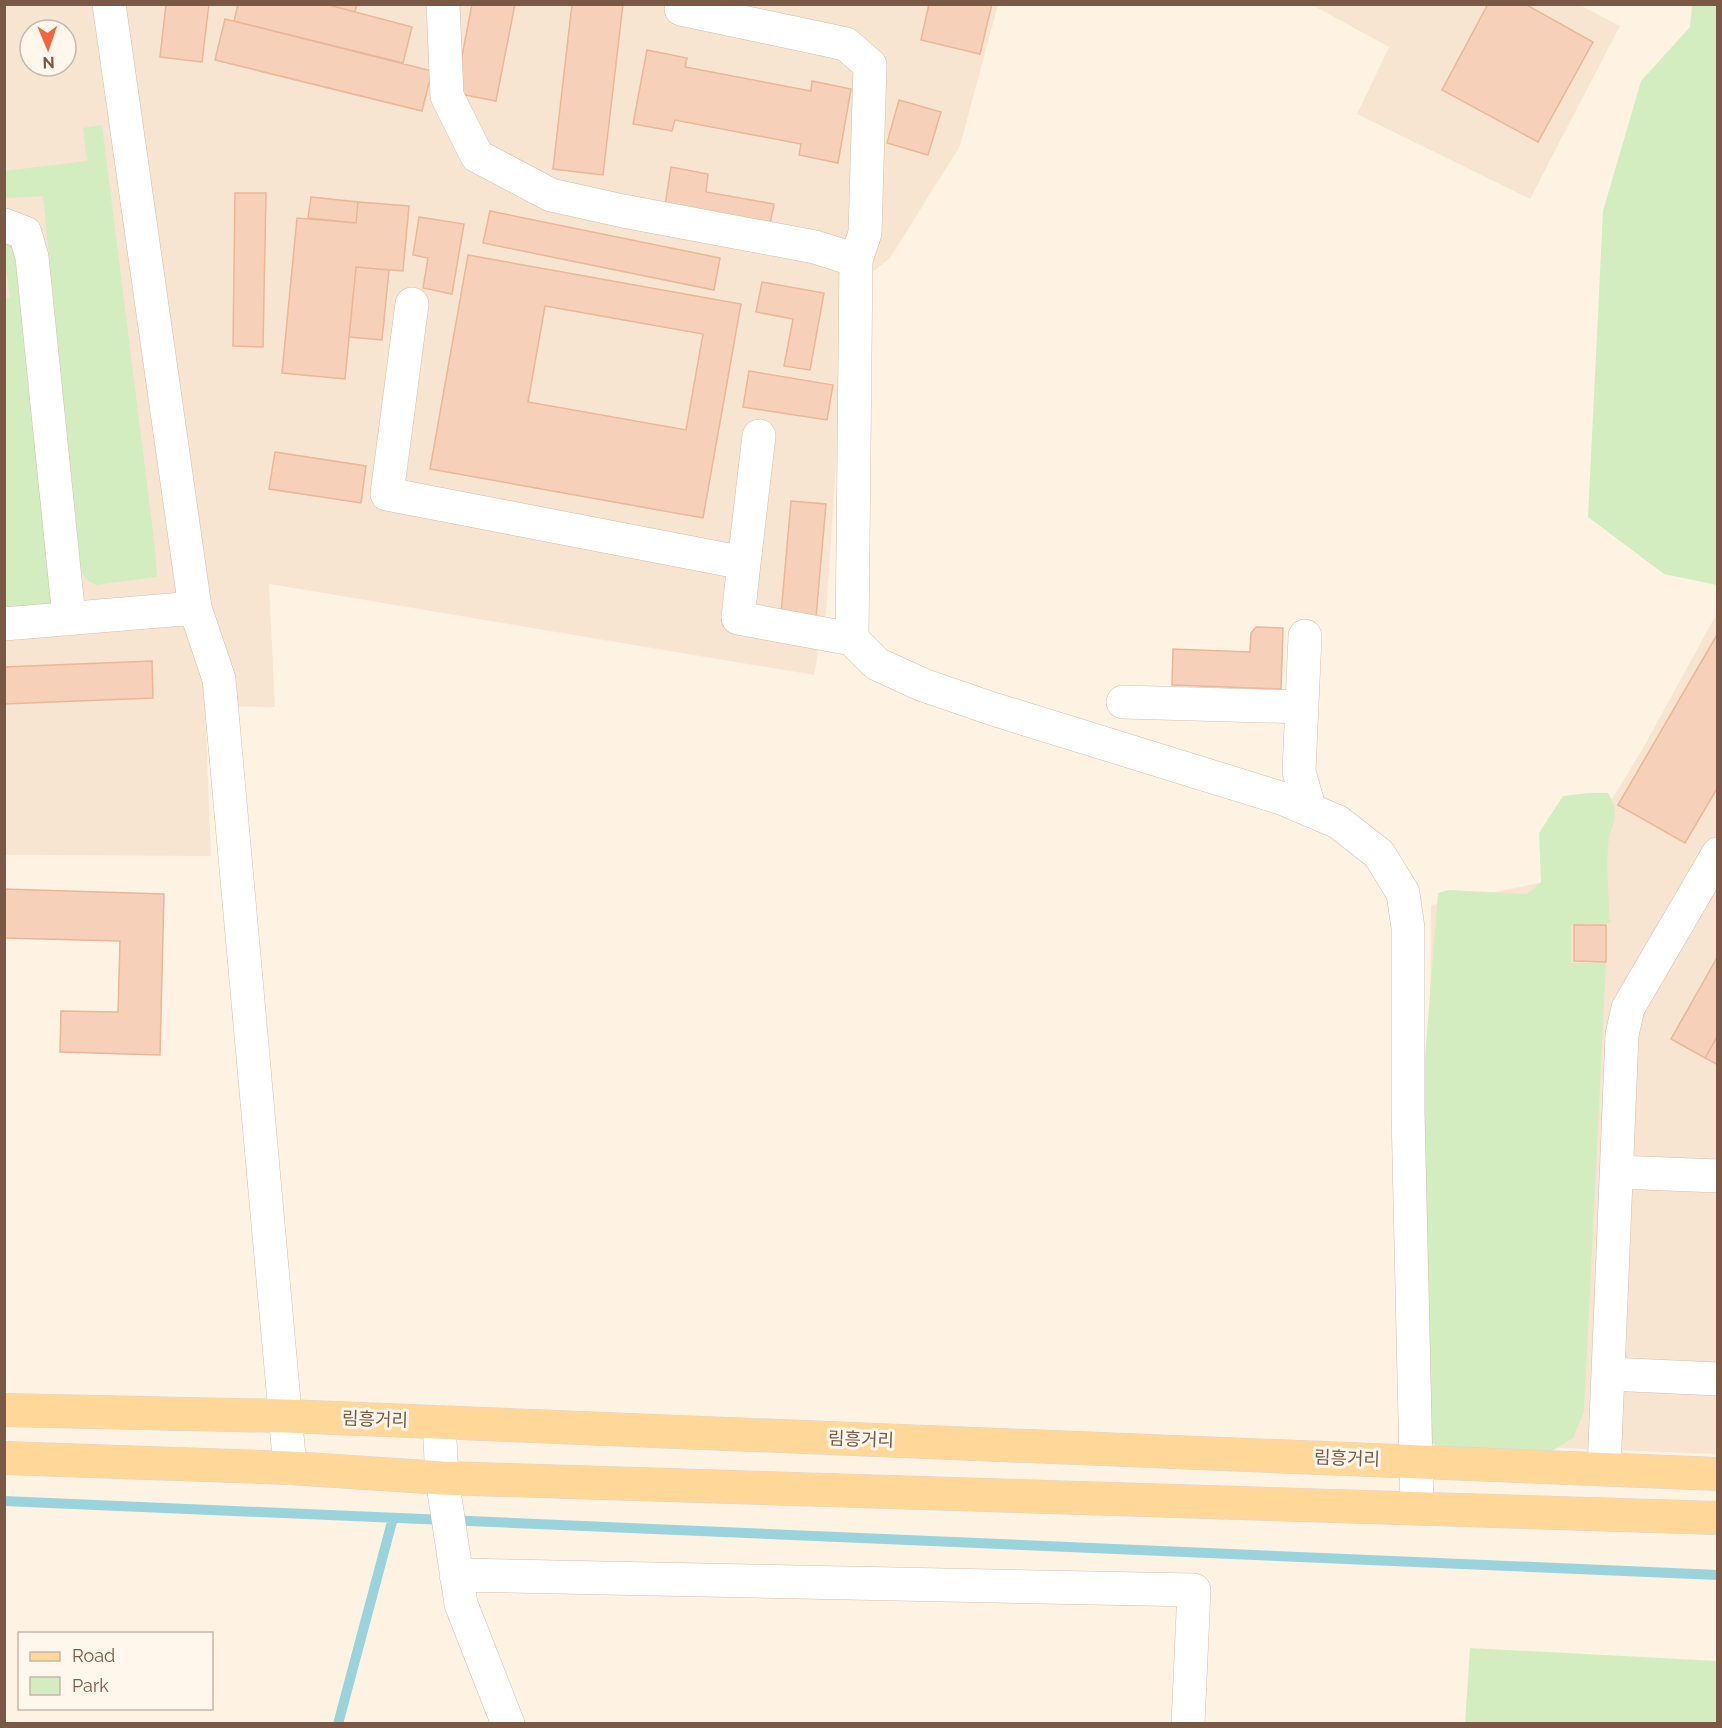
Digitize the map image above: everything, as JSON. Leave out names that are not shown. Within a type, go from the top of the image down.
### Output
[{"type":"main road","name":"림흥거리","points":[[4,1410],[285,1416],[1718,1474]]},
{"type":"main road","points":[[4,1458],[290,1468],[442,1478],[1718,1518]]},
{"type":"street","points":[[109,4],[195,608],[219,679],[290,1468]]},
{"type":"street","points":[[443,4],[447,96],[477,156],[551,195],[815,247],[856,261]]},
{"type":"street","points":[[681,9],[846,44],[870,65],[865,232],[856,261],[852,639]]},
{"type":"street","points":[[4,225],[25,233],[32,257],[69,618]]},
{"type":"street","points":[[412,304],[387,494],[744,563]]},
{"type":"street","points":[[759,436],[738,618],[852,639],[877,664],[923,685],[993,709],[1284,799],[1338,822],[1379,854],[1403,893],[1408,928],[1408,1124],[1417,1508]]},
{"type":"street","points":[[4,624],[195,608]]},
{"type":"street","points":[[1305,636],[1299,771],[1310,810]]},
{"type":"street","points":[[1123,702],[1302,707]]},
{"type":"street","points":[[1604,1469],[1622,1035],[1628,1008],[1718,854]]},
{"type":"street","points":[[1617,1172],[1718,1176]]},
{"type":"street","points":[[1609,1374],[1718,1379]]},
{"type":"street","points":[[440,1422],[442,1478],[461,1604],[508,1724]]},
{"type":"street","points":[[456,1575],[1194,1590],[1188,1724]]},
{"type":"shaded area","points":[[5,5],[998,5],[960,146],[890,258],[848,292],[826,613],[814,675],[269,584],[275,707],[205,706],[211,856],[5,855]]},
{"type":"shaded area","points":[[1312,5],[1580,5],[1620,26],[1530,199],[1357,114],[1389,47]]},
{"type":"shaded area","points":[[1717,613],[1717,1454],[1426,1443],[1431,905],[1564,878],[1643,748]]},
{"type":"green space","points":[[1692,5],[1718,5],[1717,585],[1664,574],[1588,517],[1603,211],[1641,81],[1690,27]]},
{"type":"green space","points":[[102,125],[157,577],[96,585],[87,580],[81,571],[43,196],[5,198],[4,171],[87,161],[83,128]]},
{"type":"green space","points":[[5,243],[20,255],[53,604],[4,609],[4,298],[10,297]]},
{"type":"green space","points":[[1608,793],[1615,816],[1607,856],[1610,923],[1571,925],[1571,963],[1606,963],[1584,1412],[1573,1438],[1552,1451],[1457,1450],[1435,1445],[1431,1441],[1423,1082],[1438,893],[1449,890],[1527,894],[1541,882],[1539,833],[1563,796]]},
{"type":"green space","points":[[1470,1648],[1717,1661],[1717,1723],[1465,1723]]},
{"type":"building","points":[[166,4],[209,4],[202,62],[160,57]]},
{"type":"building","points":[[238,4],[325,4],[412,27],[403,63],[234,21]]},
{"type":"building","points":[[325,4],[357,4],[355,12]]},
{"type":"building","points":[[472,4],[515,4],[496,101],[455,93]]},
{"type":"building","points":[[572,4],[623,4],[603,175],[553,169]]},
{"type":"building","points":[[929,4],[992,4],[980,54],[921,40]]},
{"type":"building","points":[[1488,4],[1525,4],[1593,42],[1538,142],[1442,90]]},
{"type":"building","points":[[225,19],[432,71],[422,111],[215,60]]},
{"type":"building","points":[[647,50],[687,58],[685,67],[811,91],[812,81],[851,89],[838,163],[799,155],[801,144],[675,120],[672,131],[633,124]]},
{"type":"building","points":[[899,100],[941,112],[928,155],[887,143]]},
{"type":"building","points":[[671,167],[708,174],[706,192],[774,204],[769,229],[664,212]]},
{"type":"building","points":[[235,193],[266,193],[263,347],[233,346]]},
{"type":"building","points":[[311,197],[358,202],[356,223],[308,218]]},
{"type":"building","points":[[358,202],[409,206],[403,271],[356,267],[345,379],[282,373],[297,218],[356,223]]},
{"type":"building","points":[[490,211],[720,258],[714,290],[483,243]]},
{"type":"building","points":[[419,217],[464,224],[452,294],[423,288],[428,258],[413,255]]},
{"type":"building","points":[[468,255],[741,304],[703,518],[430,469]],"holes":[[[545,306],[703,334],[686,430],[528,402]]]},
{"type":"building","points":[[356,267],[389,270],[382,340],[349,337]]},
{"type":"building","points":[[762,282],[824,293],[810,370],[784,366],[793,319],[756,312]]},
{"type":"building","points":[[749,371],[833,385],[827,420],[743,407]]},
{"type":"building","points":[[275,452],[366,466],[361,503],[269,489]]},
{"type":"building","points":[[791,501],[826,504],[816,617],[781,614]]},
{"type":"building","points":[[1256,627],[1283,628],[1281,689],[1172,685],[1173,649],[1250,652],[1251,633]]},
{"type":"building","points":[[1718,633],[1718,787],[1685,843],[1618,805]]},
{"type":"building","points":[[152,661],[153,698],[4,704],[4,667]]},
{"type":"building","points":[[4,889],[164,894],[160,1055],[60,1052],[61,1011],[118,1012],[120,941],[4,938]]},
{"type":"building","points":[[1574,925],[1606,925],[1606,962],[1574,961]]},
{"type":"building","points":[[1718,956],[1718,1035],[1705,1058],[1671,1039]]},
{"type":"building","points":[[1718,1035],[1718,1065],[1705,1058]]},
{"type":"waterway","points":[[4,1501],[1718,1575]]},
{"type":"waterway","points":[[338,1724],[393,1518]]}]
